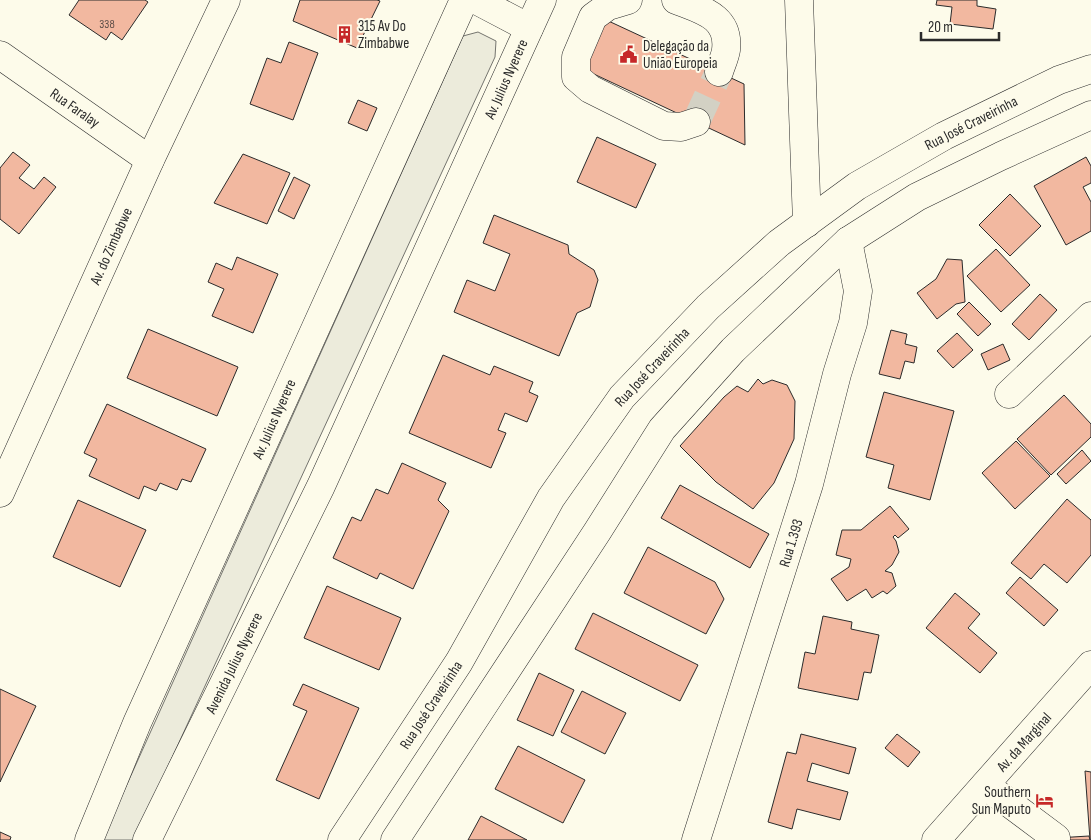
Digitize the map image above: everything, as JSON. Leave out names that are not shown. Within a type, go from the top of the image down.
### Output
[{"type":"main road","name":"Av. do Zimbabwe","points":[[0,493],[150,160],[226,0]]},
{"type":"main road","name":"Av. Julius Nyerere","points":[[89,840],[137,723],[464,0]]},
{"type":"main road","points":[[476,0],[529,28]]},
{"type":"main road","name":"Av. Julius Nyerere","points":[[321,486],[542,0]]},
{"type":"main road","points":[[628,0],[608,6],[594,17],[576,57],[576,77],[590,89],[664,126],[681,127],[696,122]]},
{"type":"main road","points":[[676,0],[714,16],[725,30],[726,50],[718,72]]},
{"type":"main road","points":[[799,0],[807,222]]},
{"type":"main road","name":"Rua Faralay","points":[[0,55],[150,160]]},
{"type":"main road","name":"Rua José Craveirinha","points":[[342,840],[459,662],[551,498],[622,397],[708,306],[779,243],[857,186],[944,136],[1059,80],[1091,69]]},
{"type":"main road","points":[[395,840],[597,532],[662,429],[733,350],[848,241],[917,198],[1001,156],[1091,115]]},
{"type":"main road","name":"Rua 1.393","points":[[696,840],[809,484],[837,374],[853,323],[858,291],[848,241]]},
{"type":"main road","points":[[1009,394],[1091,316]]},
{"type":"main road","name":"Avenida Julius Nyerere","points":[[147,840],[321,486]]},
{"type":"main road","name":"Av. da Marginal","points":[[936,840],[1091,665]]},
{"type":"main road","points":[[985,785],[1056,838]]},
{"type":"shaded area","points":[[478,32],[496,41],[495,57],[134,840],[102,840],[463,36]]},
{"type":"building","points":[[79,0],[145,0],[148,2],[122,40],[111,32],[106,40],[69,15]]},
{"type":"building","name":"315 Av Do Zimbabwe","points":[[300,0],[380,1],[357,48],[293,21]]},
{"type":"building","points":[[937,0],[977,0],[977,6],[996,9],[993,29],[950,24],[952,7],[936,5]]},
{"type":"building","points":[[602,18],[744,84],[745,145],[581,68]]},
{"type":"building","points":[[289,42],[318,53],[293,120],[250,104],[267,58],[281,63]]},
{"type":"building","points":[[358,100],[377,108],[367,131],[348,123]]},
{"type":"building","points":[[597,137],[656,164],[636,208],[577,182]]},
{"type":"building","points":[[13,152],[30,165],[19,178],[34,189],[44,177],[56,187],[19,234],[0,219],[0,168]]},
{"type":"building","points":[[243,154],[290,173],[267,224],[214,203]]},
{"type":"building","points":[[1086,157],[1091,166],[1091,183],[1083,187],[1091,202],[1091,231],[1066,245],[1034,186]]},
{"type":"building","points":[[294,177],[310,185],[294,219],[278,211]]},
{"type":"building","points":[[1010,194],[1041,226],[1010,256],[979,225]]},
{"type":"building","points":[[494,215],[568,245],[569,254],[594,270],[598,280],[590,307],[577,313],[559,356],[454,312],[467,280],[495,291],[510,254],[483,243]]},
{"type":"building","points":[[996,249],[1030,285],[1001,312],[967,276]]},
{"type":"building","points":[[237,257],[278,274],[253,333],[212,316],[224,289],[208,282],[216,263],[232,270]]},
{"type":"building","points":[[947,259],[962,260],[965,302],[956,304],[937,319],[917,293],[936,279]]},
{"type":"building","points":[[1040,294],[1057,310],[1029,340],[1012,324]]},
{"type":"building","points":[[969,302],[991,324],[978,336],[957,314]]},
{"type":"building","points":[[148,329],[238,367],[217,416],[127,378]]},
{"type":"building","points":[[891,330],[907,334],[905,344],[917,347],[914,363],[905,361],[900,379],[879,374]]},
{"type":"building","points":[[957,333],[973,350],[953,368],[937,351]]},
{"type":"building","points":[[1003,344],[1010,360],[988,370],[981,354]]},
{"type":"building","points":[[443,355],[490,375],[494,366],[533,382],[529,392],[538,396],[527,422],[505,413],[498,430],[506,433],[491,468],[409,433]]},
{"type":"building","points":[[758,379],[763,384],[772,380],[787,385],[795,401],[794,439],[774,483],[753,509],[716,482],[680,446],[724,397],[737,386],[748,392]]},
{"type":"building","points":[[884,392],[954,411],[930,500],[888,488],[894,465],[866,457]]},
{"type":"building","points":[[1064,395],[1091,424],[1091,437],[1051,475],[1017,439]]},
{"type":"building","points":[[107,404],[206,449],[191,482],[182,479],[177,490],[160,483],[156,491],[144,486],[139,499],[89,476],[97,459],[84,453]]},
{"type":"building","points":[[1016,441],[1050,476],[1015,509],[982,473]]},
{"type":"building","points":[[1082,450],[1091,461],[1066,484],[1057,474]]},
{"type":"building","points":[[402,463],[446,483],[438,500],[449,511],[413,589],[380,573],[377,579],[333,558],[352,517],[361,521],[376,489],[388,494]]},
{"type":"building","points":[[680,485],[769,534],[750,568],[661,518]]},
{"type":"building","points":[[1067,499],[1091,520],[1091,555],[1067,583],[1044,564],[1031,579],[1011,563]]},
{"type":"building","points":[[78,500],[146,530],[120,587],[53,557]]},
{"type":"building","points":[[890,506],[909,529],[898,538],[895,535],[893,537],[899,552],[892,565],[885,571],[892,573],[896,586],[887,594],[883,591],[872,598],[866,589],[847,601],[831,579],[849,567],[851,559],[836,555],[842,530],[861,530]]},
{"type":"building","points":[[648,547],[715,582],[724,599],[706,634],[624,593]]},
{"type":"building","points":[[1020,577],[1058,610],[1044,626],[1006,593]]},
{"type":"building","points":[[327,586],[401,618],[379,670],[304,638]]},
{"type":"building","points":[[955,593],[980,614],[968,628],[997,653],[980,673],[926,628]]},
{"type":"building","points":[[593,613],[698,665],[680,701],[575,649]]},
{"type":"building","points":[[823,616],[852,622],[851,629],[879,635],[871,673],[864,672],[858,700],[798,688],[805,652],[815,654]]},
{"type":"building","points":[[539,673],[574,690],[553,736],[517,720]]},
{"type":"building","points":[[303,684],[359,708],[319,799],[276,780],[307,711],[293,705]]},
{"type":"building","points":[[0,689],[36,706],[0,782]]},
{"type":"building","points":[[582,691],[626,713],[605,754],[561,732]]},
{"type":"building","points":[[801,734],[856,748],[849,774],[812,763],[807,781],[848,792],[840,820],[797,809],[792,829],[768,822],[787,752],[796,754]]},
{"type":"building","points":[[897,734],[920,752],[908,767],[885,748]]},
{"type":"building","points":[[518,746],[585,780],[563,823],[495,789]]},
{"type":"building","points":[[1085,771],[1091,772],[1091,840],[1090,840]]},
{"type":"building","points":[[481,816],[527,840],[468,840]]},
{"type":"building","points":[[0,832],[11,837],[10,840],[0,840]]},
{"type":"building","points":[[1089,836],[1090,840],[1044,840],[1056,838]]},
{"type":"tunnel","points":[[696,122],[719,72]]},
{"type":"place","name":"315 Av Do Zimbabwe","points":[[344,35]]},
{"type":"place","name":"Delegação da União Europeia","points":[[629,55]]},
{"type":"place","name":"Southern Sun Maputo","points":[[1045,801]]}]
